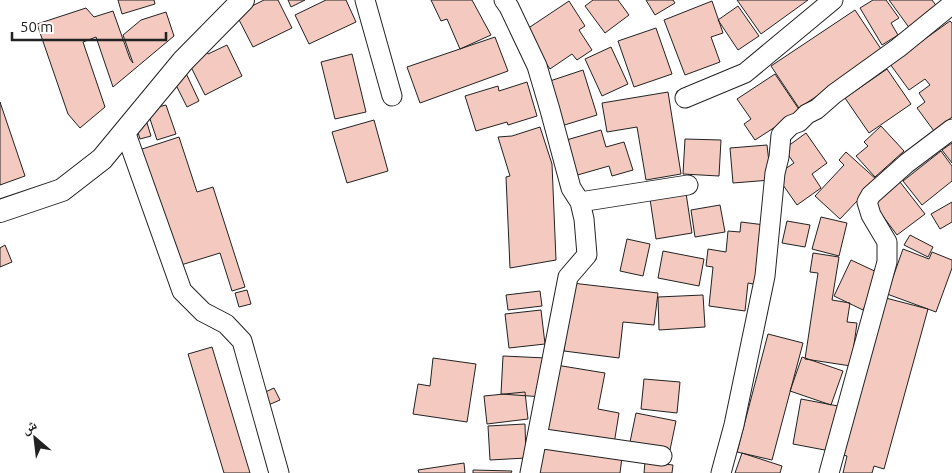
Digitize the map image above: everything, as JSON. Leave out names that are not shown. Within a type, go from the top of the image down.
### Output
[{"type":"street","points":[[0,211],[62,190],[102,159],[183,61],[243,0]]},
{"type":"street","points":[[365,0],[392,96]]},
{"type":"street","points":[[504,0],[537,66],[571,188],[580,202],[588,255],[568,277],[530,473]]},
{"type":"street","points":[[685,98],[746,73],[833,0]]},
{"type":"street","points":[[721,473],[734,425],[764,276],[775,173],[782,135],[791,125],[799,122],[807,114],[817,109],[834,94],[898,48],[952,5],[947,0]]},
{"type":"street","points":[[829,473],[887,262],[887,242],[871,215],[867,202],[871,196],[907,163],[952,129]]},
{"type":"street","points":[[125,131],[182,291],[203,312],[226,324],[242,340],[279,473]]},
{"type":"street","points":[[580,202],[688,185]]},
{"type":"street","points":[[537,438],[662,456]]},
{"type":"building","points":[[118,0],[154,0],[155,4],[122,14]]},
{"type":"building","points":[[264,0],[278,0],[292,28],[253,47],[236,14]]},
{"type":"building","points":[[288,0],[305,0],[291,7]]},
{"type":"building","points":[[326,0],[346,0],[356,22],[309,44],[295,15]]},
{"type":"building","points":[[431,0],[472,0],[491,35],[460,49],[447,19],[441,21]]},
{"type":"building","points":[[593,0],[618,0],[629,15],[605,33],[585,6]]},
{"type":"building","points":[[646,0],[673,0],[675,3],[655,15]]},
{"type":"building","points":[[737,0],[808,0],[761,34]]},
{"type":"building","points":[[873,0],[886,0],[899,18],[891,23],[898,35],[882,45],[860,8]]},
{"type":"building","points":[[889,0],[932,0],[941,12],[913,33]]},
{"type":"building","points":[[569,1],[585,26],[579,30],[592,50],[577,60],[572,54],[550,69],[524,31]]},
{"type":"building","points":[[712,1],[723,33],[711,37],[720,62],[685,75],[664,20]]},
{"type":"building","points":[[738,6],[759,36],[738,50],[718,20]]},
{"type":"building","points":[[86,8],[94,17],[113,11],[133,63],[123,35],[141,20],[166,12],[174,36],[113,87],[96,37],[83,42],[105,107],[80,128],[68,114],[37,24]]},
{"type":"building","points":[[855,10],[883,52],[799,108],[771,66]]},
{"type":"building","points":[[950,21],[952,23],[952,117],[934,131],[917,108],[925,102],[919,93],[930,85],[925,79],[909,90],[890,64]]},
{"type":"building","points":[[656,28],[672,74],[634,87],[618,41]]},
{"type":"building","points":[[495,37],[508,71],[420,103],[407,67]]},
{"type":"building","points":[[227,45],[242,76],[205,95],[187,59],[206,50],[208,54]]},
{"type":"building","points":[[611,47],[628,84],[602,96],[585,59]]},
{"type":"building","points":[[352,54],[366,112],[335,119],[321,62]]},
{"type":"building","points":[[184,69],[199,101],[187,107],[171,75]]},
{"type":"building","points":[[887,69],[911,104],[869,133],[845,98]]},
{"type":"building","points":[[583,70],[597,115],[558,127],[544,83]]},
{"type":"building","points":[[775,74],[800,111],[755,140],[744,124],[751,119],[737,99]]},
{"type":"building","points":[[527,82],[537,116],[508,125],[507,122],[476,131],[465,96],[498,86],[499,91]]},
{"type":"building","points":[[668,92],[681,174],[646,180],[637,127],[607,132],[602,103]]},
{"type":"building","points":[[0,102],[25,176],[0,185]]},
{"type":"building","points":[[166,105],[176,134],[157,140],[147,110]]},
{"type":"building","points":[[374,120],[388,171],[347,183],[332,132]]},
{"type":"building","points":[[147,123],[151,136],[140,139],[136,126]]},
{"type":"building","points":[[881,126],[904,151],[875,177],[856,156],[868,146],[864,142]]},
{"type":"building","points":[[540,127],[552,164],[556,260],[510,268],[506,177],[510,176],[498,137],[512,136]]},
{"type":"building","points":[[601,130],[606,147],[624,142],[633,170],[612,176],[609,166],[574,176],[563,141]]},
{"type":"building","points":[[806,133],[827,163],[812,174],[821,188],[797,205],[776,175],[794,163],[784,149]]},
{"type":"building","points":[[179,137],[197,192],[213,187],[245,287],[232,291],[220,253],[181,265],[136,151]]},
{"type":"building","points":[[685,139],[721,140],[719,176],[683,174]]},
{"type":"building","points":[[952,143],[952,163],[942,150]]},
{"type":"building","points":[[767,145],[771,180],[733,183],[730,148]]},
{"type":"building","points":[[941,151],[952,166],[952,181],[922,205],[903,181]]},
{"type":"building","points":[[846,152],[877,180],[840,219],[815,196],[844,165],[839,160]]},
{"type":"building","points":[[900,182],[925,214],[897,235],[873,203]]},
{"type":"building","points":[[686,193],[692,233],[656,239],[650,199]]},
{"type":"building","points":[[952,202],[952,222],[940,229],[931,214]]},
{"type":"building","points":[[720,205],[725,232],[695,237],[691,210]]},
{"type":"building","points":[[821,217],[847,223],[839,256],[812,249]]},
{"type":"building","points":[[787,221],[810,225],[805,247],[782,243]]},
{"type":"building","points":[[741,222],[765,225],[758,285],[748,283],[745,311],[709,306],[713,267],[706,266],[708,249],[726,252],[728,231],[740,232]]},
{"type":"building","points":[[910,235],[933,247],[928,257],[904,245]]},
{"type":"building","points":[[627,239],[650,244],[643,276],[620,271]]},
{"type":"building","points":[[5,245],[12,262],[0,267],[0,248]]},
{"type":"building","points":[[903,249],[929,259],[932,252],[952,260],[952,268],[936,312],[887,294]]},
{"type":"building","points":[[663,251],[704,259],[699,286],[658,278]]},
{"type":"building","points":[[813,253],[839,257],[832,300],[850,303],[847,322],[857,323],[851,366],[805,359],[818,273],[810,272]]},
{"type":"building","points":[[851,260],[881,274],[863,310],[834,296]]},
{"type":"building","points":[[572,283],[658,293],[654,325],[623,322],[619,358],[564,351]]},
{"type":"building","points":[[247,290],[251,304],[239,307],[235,293]]},
{"type":"building","points":[[540,291],[542,306],[508,310],[506,295]]},
{"type":"building","points":[[703,295],[705,327],[659,330],[658,297]]},
{"type":"building","points":[[882,297],[928,309],[884,469],[874,466],[872,473],[843,473],[847,456],[839,454]]},
{"type":"building","points":[[541,310],[545,344],[509,348],[505,314]]},
{"type":"building","points":[[768,334],[803,343],[772,460],[737,452]]},
{"type":"building","points":[[212,347],[250,473],[224,473],[188,354]]},
{"type":"building","points":[[503,356],[546,358],[543,397],[501,394]]},
{"type":"building","points":[[802,357],[843,371],[831,405],[790,391]]},
{"type":"building","points":[[433,358],[476,364],[467,422],[413,414],[418,384],[430,386]]},
{"type":"building","points":[[556,365],[605,373],[598,409],[619,413],[614,444],[545,432]]},
{"type":"building","points":[[644,379],[680,382],[677,413],[641,409]]},
{"type":"building","points":[[274,388],[280,400],[266,406],[261,394]]},
{"type":"building","points":[[525,392],[528,419],[487,424],[484,396]]},
{"type":"building","points":[[801,399],[838,406],[830,451],[793,444]]},
{"type":"building","points":[[636,413],[676,421],[670,450],[630,442]]},
{"type":"building","points":[[525,424],[526,458],[490,460],[488,426]]},
{"type":"building","points":[[538,447],[622,457],[620,473],[535,473]]},
{"type":"building","points":[[742,453],[782,466],[780,473],[735,473]]},
{"type":"building","points":[[645,462],[673,465],[672,473],[644,473]]},
{"type":"building","points":[[464,463],[465,473],[419,473],[418,470]]},
{"type":"building","points":[[473,470],[512,471],[511,473],[473,473]]}]
